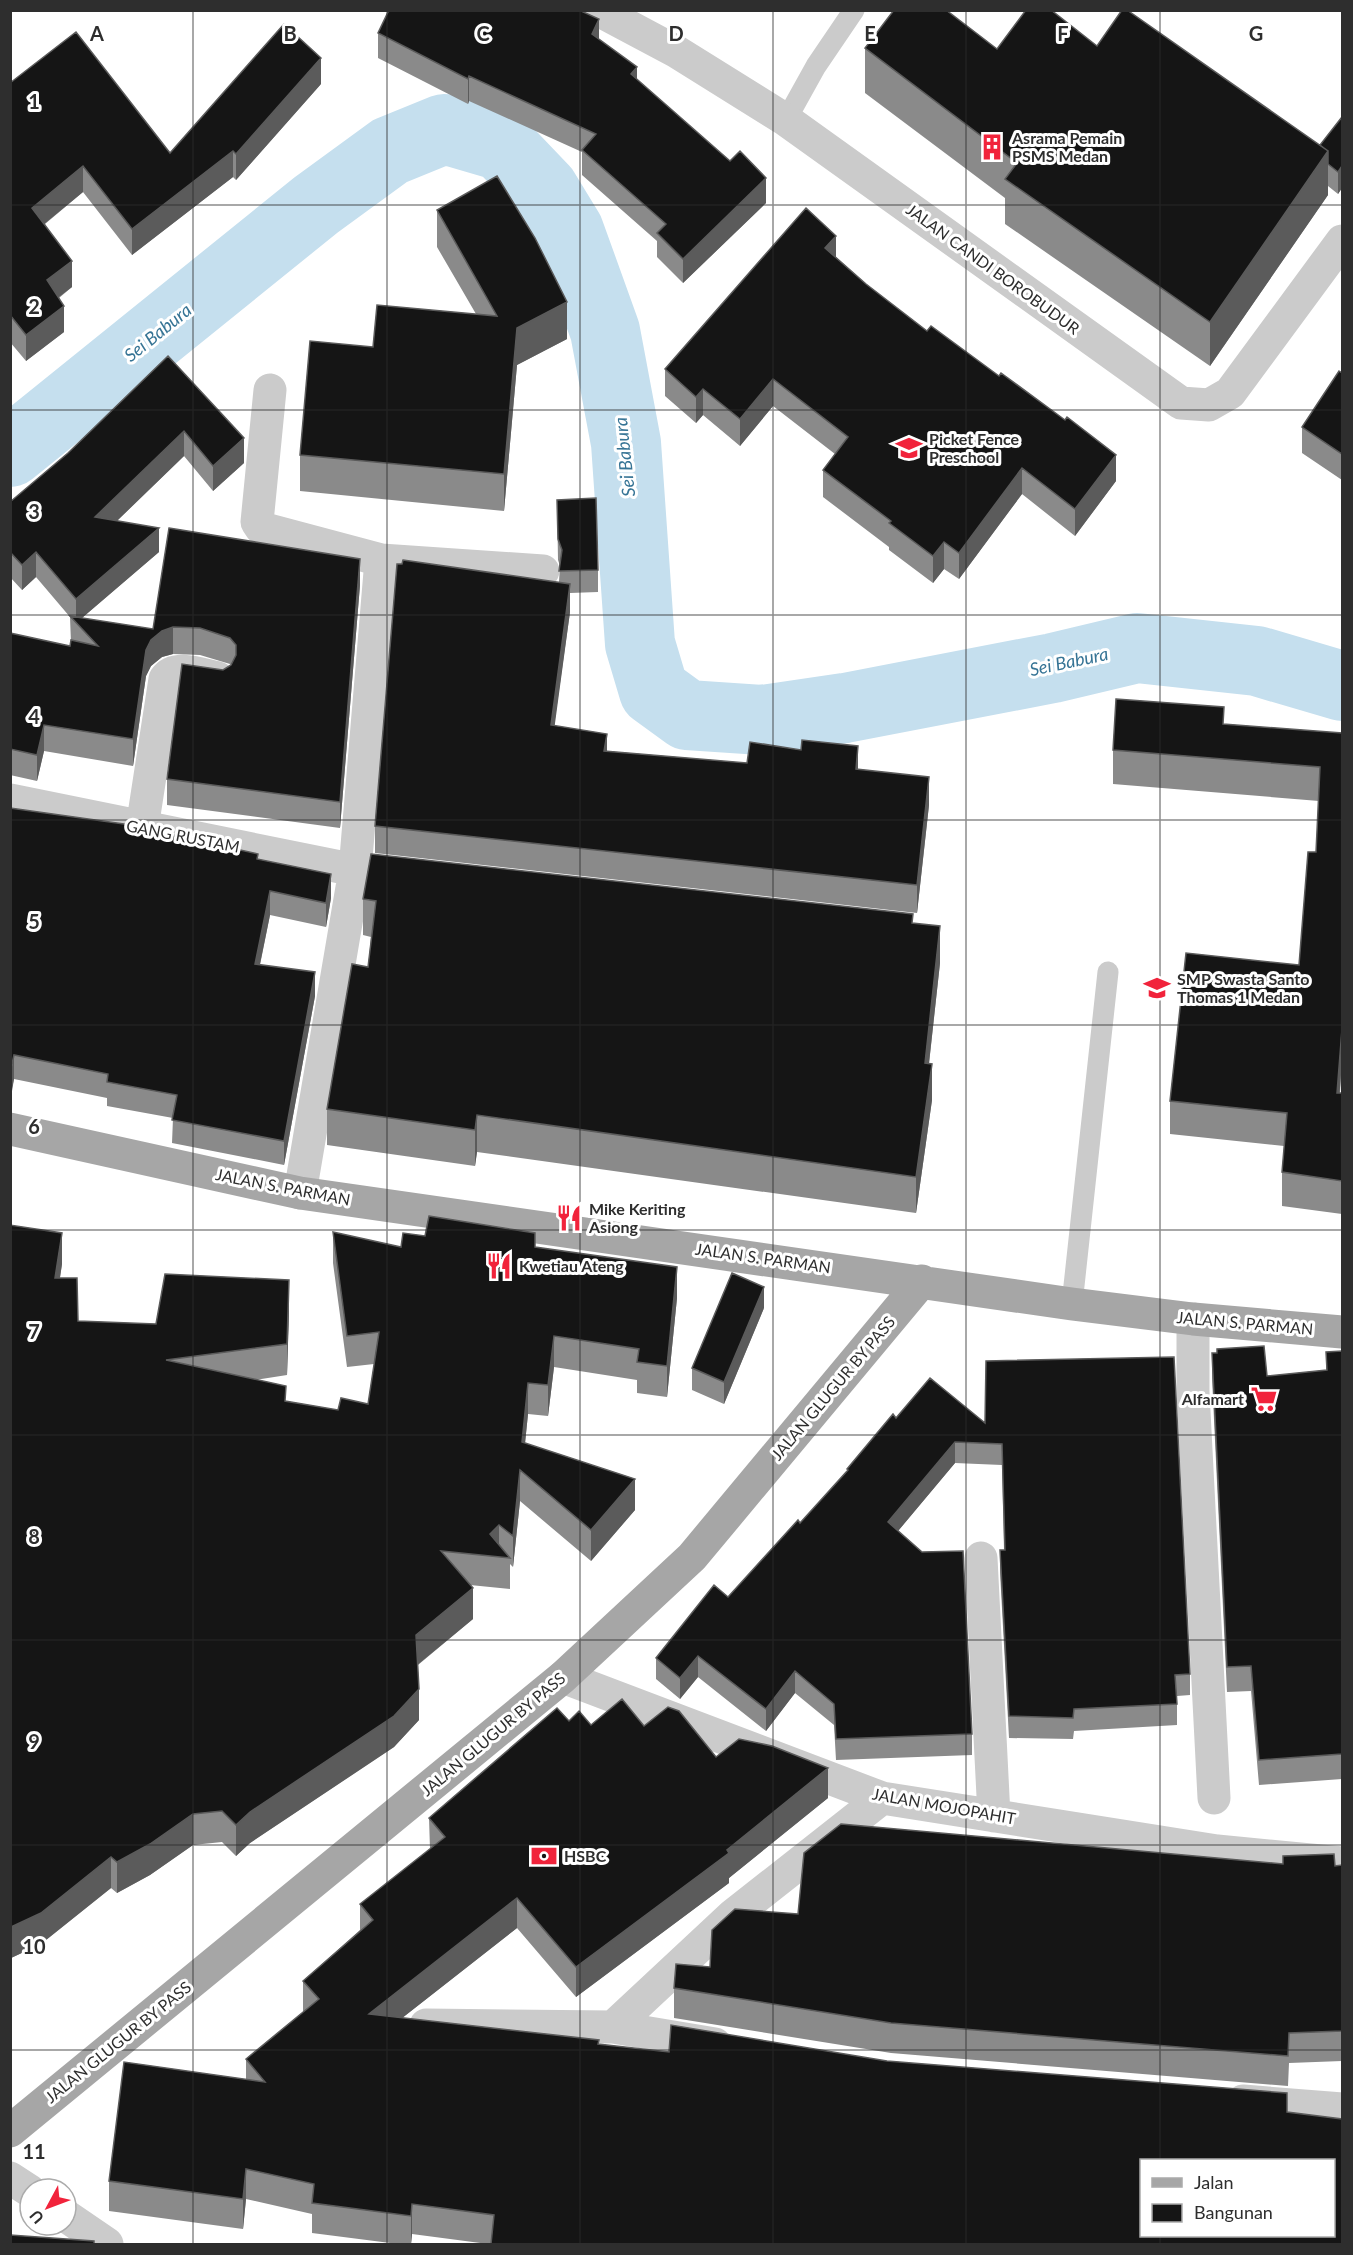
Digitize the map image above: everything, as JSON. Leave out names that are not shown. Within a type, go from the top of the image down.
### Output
[{"type":"main road","name":"JALAN S. PARMAN","points":[[10,1129],[300,1193],[1072,1304],[1193,1319],[1342,1332]]},
{"type":"main road","name":"JALAN GLUGUR BY PASS","points":[[10,2131],[563,1677],[692,1557],[922,1281]]},
{"type":"street","name":"JALAN CANDI BOROBUDUR","points":[[598,10],[677,52],[786,120],[1181,403],[1209,405],[1230,393],[1332,277],[1342,241]]},
{"type":"street","points":[[270,390],[257,522],[266,531],[381,560],[543,571]]},
{"type":"street","points":[[300,1193],[355,870],[381,560]]},
{"type":"street","points":[[142,828],[165,679],[169,673],[177,670],[218,678]]},
{"type":"street","name":"GANG RUSTAM","points":[[10,800],[355,870],[437,879]]},
{"type":"street","points":[[1193,1319],[1192,1392],[1215,1798]]},
{"type":"street","points":[[981,1558],[994,1816]]},
{"type":"street","name":"JALAN MOJOPAHIT","points":[[563,1677],[882,1798],[1217,1851],[1342,1863]]},
{"type":"street","points":[[613,2027],[732,1916],[882,1798]]},
{"type":"street","points":[[426,2025],[613,2027],[740,2048]]},
{"type":"street","points":[[1211,2098],[1342,2109]]},
{"type":"street","points":[[78,2224],[107,2244]]},
{"type":"lane","points":[[786,120],[816,66],[854,10]]},
{"type":"lane","points":[[1072,1304],[1108,972]]},
{"type":"building","points":[[389,10],[579,10],[599,19],[592,34],[637,67],[631,74],[730,161],[740,151],[766,178],[683,259],[657,233],[666,224],[582,150],[596,134],[469,76],[468,79],[378,33]]},
{"type":"building","points":[[894,10],[946,10],[997,49],[1026,10],[1051,10],[1097,46],[1122,10],[1127,10],[1328,151],[1210,322],[1005,179],[1017,163],[865,48]]},
{"type":"building","points":[[284,24],[321,58],[236,154],[233,151],[132,229],[83,166],[32,208],[72,261],[47,280],[64,306],[26,335],[10,315],[10,83],[76,32],[170,153]]},
{"type":"building","points":[[1342,117],[1342,166],[1338,172],[1328,164],[1328,151],[1320,145]]},
{"type":"building","points":[[497,176],[535,238],[567,302],[517,328],[504,474],[300,455],[310,341],[373,347],[377,305],[497,316],[437,210]]},
{"type":"building","points":[[806,208],[836,236],[825,248],[866,284],[927,331],[931,326],[999,376],[1001,373],[1065,420],[1067,417],[1116,455],[1075,509],[1022,468],[959,553],[944,542],[933,556],[823,470],[848,437],[773,379],[740,419],[703,389],[696,397],[665,369]]},
{"type":"building","points":[[168,356],[244,438],[213,466],[184,431],[95,517],[159,528],[76,599],[36,552],[22,565],[10,552],[10,502],[68,453]]},
{"type":"building","points":[[1339,371],[1342,373],[1342,454],[1302,427]]},
{"type":"building","points":[[596,498],[598,570],[559,571],[562,550],[558,539],[557,500]]},
{"type":"building","points":[[169,528],[360,559],[340,802],[167,779],[182,664],[223,670],[231,665],[236,655],[236,645],[230,638],[200,628],[173,627],[162,631],[151,640],[146,650],[133,739],[44,725],[37,755],[10,749],[10,633],[70,646],[71,640],[98,646],[70,616],[153,629]]},
{"type":"building","points":[[403,560],[570,584],[551,725],[607,734],[604,751],[747,763],[750,742],[801,750],[802,740],[858,746],[856,769],[929,777],[917,885],[375,826],[397,564],[402,564]]},
{"type":"building","points":[[1116,699],[1224,707],[1223,724],[1342,733],[1342,1029],[1337,1093],[1342,1093],[1342,1181],[1282,1172],[1287,1113],[1170,1101],[1186,953],[1299,965],[1308,852],[1316,852],[1320,767],[1113,750]]},
{"type":"building","points":[[10,808],[124,824],[258,854],[257,859],[331,874],[326,903],[270,891],[255,964],[315,972],[284,1141],[172,1120],[177,1095],[107,1082],[108,1074],[14,1055],[10,1073]]},
{"type":"building","points":[[371,854],[913,914],[912,923],[940,926],[925,1063],[932,1064],[916,1177],[477,1115],[475,1130],[327,1109],[352,964],[368,967],[376,901],[363,899]]},
{"type":"building","points":[[429,1216],[535,1233],[535,1247],[677,1267],[667,1366],[637,1362],[639,1349],[554,1336],[548,1385],[528,1383],[522,1442],[635,1479],[591,1530],[520,1470],[513,1536],[499,1525],[490,1534],[510,1558],[441,1551],[473,1588],[416,1635],[419,1689],[394,1716],[250,1812],[236,1825],[222,1811],[193,1814],[150,1844],[117,1862],[111,1857],[41,1913],[11,1927],[10,1225],[62,1233],[55,1278],[77,1278],[78,1321],[156,1324],[165,1274],[289,1280],[287,1344],[166,1360],[286,1386],[285,1401],[338,1410],[341,1398],[368,1404],[379,1332],[347,1336],[333,1232],[401,1247],[403,1233],[425,1236]]},
{"type":"building","points":[[732,1273],[764,1287],[724,1382],[692,1368]]},
{"type":"building","points":[[1264,1346],[1267,1376],[1327,1370],[1326,1352],[1342,1351],[1342,1754],[1259,1760],[1251,1666],[1227,1667],[1212,1353],[1217,1353],[1217,1349]]},
{"type":"building","points":[[1174,1357],[1190,1674],[1175,1675],[1177,1704],[1074,1709],[1073,1718],[1009,1716],[1000,1550],[1005,1550],[1002,1444],[955,1442],[888,1522],[922,1552],[963,1551],[972,1734],[836,1739],[834,1704],[795,1671],[766,1709],[698,1656],[680,1678],[656,1658],[714,1585],[728,1597],[798,1520],[800,1523],[848,1470],[893,1414],[896,1418],[930,1378],[985,1423],[986,1361]]},
{"type":"building","points":[[622,1699],[644,1726],[668,1707],[679,1711],[716,1757],[739,1739],[772,1746],[828,1768],[727,1850],[729,1853],[576,1967],[517,1898],[369,2014],[599,2040],[598,2044],[669,2052],[671,2025],[887,2061],[1287,2093],[1287,2112],[1342,2119],[1342,2244],[491,2244],[494,2215],[412,2204],[411,2216],[312,2203],[314,2184],[246,2169],[243,2199],[109,2181],[124,2062],[265,2082],[246,2059],[319,1999],[303,1981],[373,1920],[360,1904],[445,1837],[429,1818],[557,1708],[569,1721],[579,1711],[591,1725]]},
{"type":"building","points":[[841,1824],[1283,1864],[1283,1856],[1334,1854],[1335,1866],[1342,1865],[1342,2031],[1289,2033],[1288,2056],[891,2023],[674,1988],[676,1964],[710,1967],[712,1930],[735,1909],[798,1914],[804,1853]]},
{"type":"building","points":[[10,2235],[94,2241],[94,2244],[10,2244]]},
{"type":"waterway","name":"Sei Babura","points":[[10,452],[316,205],[390,151],[444,129],[502,146],[544,190],[569,231],[605,331],[626,443],[640,644],[654,691],[687,715],[762,720],[845,708],[1053,668],[1137,648],[1257,661],[1342,686]]},
{"type":"place","name":"Asrama Pemain PSMS Medan","points":[[992,147]]},
{"type":"place","name":"Picket Fence Preschool","points":[[909,448]]},
{"type":"place","name":"SMP Swasta Santo Thomas 1 Medan","points":[[1157,988]]},
{"type":"place","name":"Mike Keriting Asiong","points":[[569,1218]]},
{"type":"place","name":"Kwetiau Ateng","points":[[499,1266]]},
{"type":"place","name":"Alfamart","points":[[1264,1399]]},
{"type":"place","name":"HSBC","points":[[544,1856]]}]
